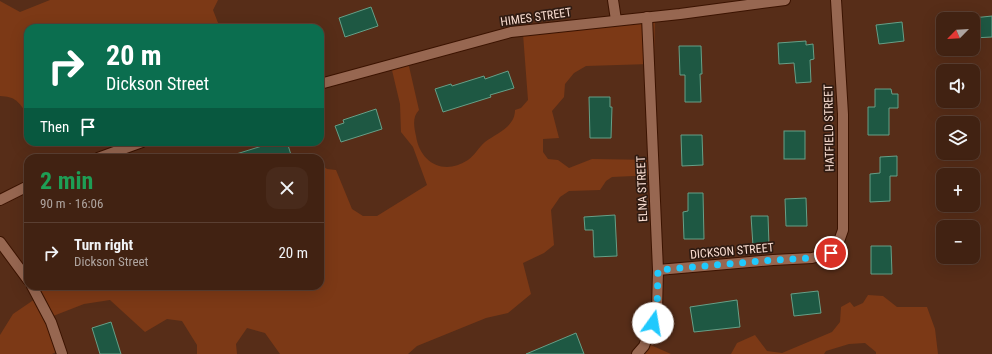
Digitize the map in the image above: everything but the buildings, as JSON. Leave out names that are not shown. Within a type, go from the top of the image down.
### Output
[{"type":"street","points":[[614,0],[616,20]]},
{"type":"street","name":"HIMES STREET","points":[[324,83],[511,32],[647,18],[785,0]]},
{"type":"street","name":"HATFIELD STREET","points":[[831,253],[838,244],[843,230],[843,114],[836,0]]},
{"type":"street","name":"ELNA STREET","points":[[637,354],[644,346],[657,311],[658,270],[647,18]]},
{"type":"street","points":[[109,154],[131,146]]},
{"type":"street","points":[[0,200],[24,188]]},
{"type":"street","points":[[0,242],[24,275]]},
{"type":"street","name":"DICKSON STREET","points":[[658,270],[812,258],[831,253]]},
{"type":"street","points":[[34,290],[51,322],[62,354]]},
{"type":"shaded area","points":[[50,0],[218,0],[213,10],[218,24],[24,24],[24,110],[12,98],[0,96],[0,1],[20,12]]},
{"type":"shaded area","points":[[655,16],[654,59],[650,64],[586,66],[574,73],[565,84],[564,97],[552,111],[559,138],[543,139],[543,152],[548,159],[558,160],[569,168],[592,159],[654,160],[655,175],[612,177],[606,181],[600,190],[569,191],[560,197],[551,210],[554,245],[544,253],[523,263],[531,294],[508,313],[486,318],[417,346],[408,354],[280,354],[265,333],[247,328],[236,344],[237,354],[197,354],[197,345],[182,321],[167,319],[145,332],[110,300],[84,304],[48,318],[58,351],[52,354],[0,354],[0,335],[13,314],[35,299],[32,290],[324,290],[324,167],[327,169],[336,170],[352,209],[363,216],[377,216],[427,185],[413,147],[401,132],[400,104],[391,66],[408,62],[419,110],[415,116],[414,122],[418,145],[422,153],[428,160],[442,167],[459,165],[473,156],[485,142],[509,125],[514,116],[515,110],[521,108],[528,100],[523,34]]},
{"type":"shaded area","points":[[868,295],[883,296],[897,307],[927,307],[935,329],[938,354],[876,354],[876,352],[865,343],[849,344],[826,351],[824,354],[731,354],[737,343],[755,335],[767,351],[782,353],[832,332],[840,322],[841,307],[850,302],[854,307],[863,303]]},
{"type":"shaded area","points":[[646,343],[671,354],[638,354]]},
{"type":"route","points":[[653,323],[657,311],[658,270],[812,258],[831,253]]}]
